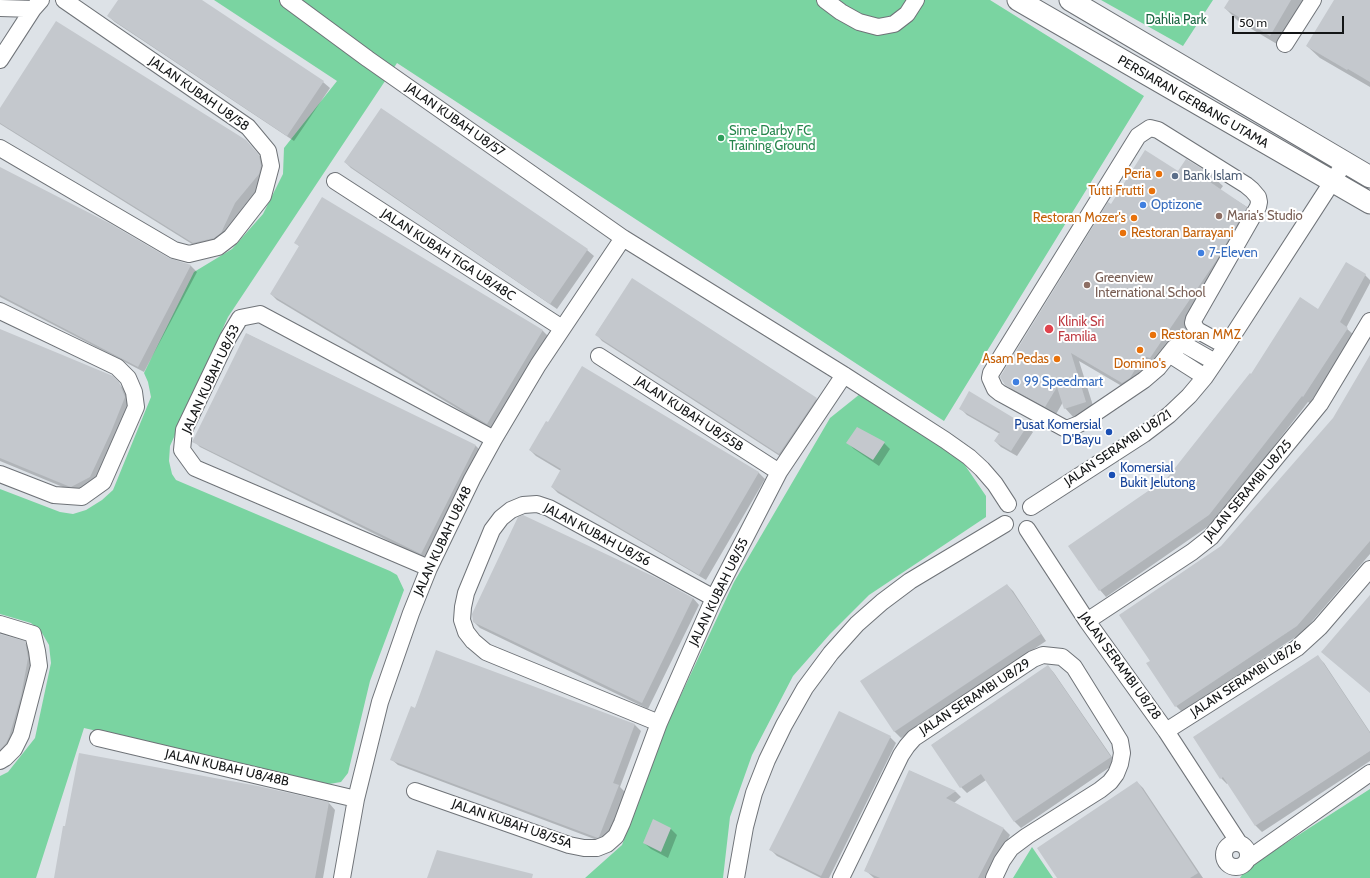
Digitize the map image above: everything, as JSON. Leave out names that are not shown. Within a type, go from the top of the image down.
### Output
[{"type":"main road","name":"PERSIARAN GERBANG UTAMA","points":[[1018,0],[1370,203]]},
{"type":"main road","name":"PERSIARAN GERBANG UTAMA","points":[[1070,0],[1370,176]]},
{"type":"street","name":"JALAN KUBAH U8/58","points":[[0,148],[174,250],[189,254],[218,247],[231,237],[263,196],[271,166],[268,151],[248,127],[64,0]]},
{"type":"street","name":"JALAN KUBAH U8/57","points":[[288,0],[368,59],[623,238],[844,375],[945,440],[969,457],[982,469],[995,484],[1008,504]]},
{"type":"street","points":[[825,0],[841,12],[859,22],[878,27],[894,24],[907,14],[916,0]]},
{"type":"street","points":[[1285,44],[1313,0]]},
{"type":"street","points":[[0,8],[37,5]]},
{"type":"street","points":[[0,60],[37,5]]},
{"type":"street","points":[[1215,362],[1183,345],[1174,348],[1158,368],[1144,380],[1078,424],[1069,428],[1064,428],[1000,393],[995,389],[990,378],[991,373],[1138,136],[1150,128],[1158,130],[1246,185],[1258,197],[1258,207],[1193,323],[1197,330],[1226,346]]},
{"type":"street","name":"JALAN SERAMBI U8/21","points":[[1031,506],[1144,434],[1169,415],[1190,396],[1226,346],[1345,162]]},
{"type":"street","name":"JALAN KUBAH TIGA U8/48C","points":[[335,181],[562,328]]},
{"type":"street","name":"JALAN KUBAH U8/48","points":[[342,878],[356,799],[380,702],[411,613],[429,568],[472,479],[538,365],[623,238]]},
{"type":"street","points":[[0,311],[117,367],[128,378],[134,392],[136,407],[103,482],[82,497],[54,495],[0,474]]},
{"type":"street","name":"JALAN KUBAH U8/53","points":[[429,568],[195,468],[182,450],[184,430],[228,338],[240,318],[260,314],[494,440]]},
{"type":"street","name":"JALAN SERAMBI U8/25","points":[[1086,621],[1192,552],[1211,537],[1320,404],[1370,321]]},
{"type":"street","points":[[1169,354],[1205,377]]},
{"type":"street","name":"JALAN KUBAH U8/55B","points":[[599,356],[779,472]]},
{"type":"street","name":"JALAN KUBAH U8/55","points":[[622,823],[659,723],[714,598],[779,472],[844,375]]},
{"type":"street","points":[[1017,500],[1031,506],[1034,516],[1030,526],[1027,529],[1017,532],[1004,524],[1002,513],[1008,504],[1017,500]]},
{"type":"street","name":"JALAN KUBAH U8/56","points":[[659,723],[486,652],[473,641],[466,632],[462,620],[463,607],[466,593],[492,530],[501,518],[511,510],[524,505],[537,504],[549,508],[714,598]]},
{"type":"street","points":[[736,878],[745,827],[754,793],[767,760],[784,725],[805,688],[857,624],[910,581],[1004,524]]},
{"type":"street","name":"JALAN SERAMBI U8/28","points":[[1027,529],[1086,621],[1166,731],[1214,803],[1236,857]]},
{"type":"street","name":"JALAN SERAMBI U8/26","points":[[1166,731],[1296,648],[1320,627],[1370,569]]},
{"type":"street","points":[[0,624],[33,634],[39,666],[21,735],[14,749],[0,761]]},
{"type":"street","name":"JALAN SERAMBI U8/29","points":[[841,878],[906,746],[914,738],[1033,658],[1043,655],[1062,657],[1074,667],[1120,741],[1122,753],[1120,764],[1116,774],[1110,782],[1100,790],[1011,848],[1002,861],[994,878]]},
{"type":"street","name":"JALAN KUBAH U8/48B","points":[[98,738],[356,799]]},
{"type":"street","points":[[1224,878],[1236,857],[1283,834],[1370,774]]},
{"type":"street","name":"JALAN KUBAH U8/55A","points":[[415,791],[569,845],[584,848],[597,848],[607,844],[616,836],[622,823]]},
{"type":"green space","points":[[214,0],[990,0],[1144,96],[944,421],[397,63],[228,317],[170,446],[169,461],[172,474],[176,480],[397,575],[404,590],[370,681],[348,773],[341,782],[329,784],[84,728],[36,878],[0,878],[0,776],[8,772],[35,738],[51,663],[49,645],[42,633],[31,623],[0,614],[0,489],[60,512],[73,514],[86,510],[102,500],[113,490],[151,397],[148,382],[144,373],[194,272],[232,249],[263,214],[283,174],[284,148],[337,81]]},
{"type":"green space","name":"Dahlia Park","points":[[1101,0],[1213,0],[1183,46]]},
{"type":"green space","points":[[860,394],[958,455],[986,496],[986,517],[869,595],[830,634],[793,676],[752,755],[730,817],[723,878],[585,878],[622,845],[664,731],[734,582],[830,418]]},
{"type":"green space","points":[[1370,789],[1370,878],[1240,878],[1243,873],[1258,861]]},
{"type":"green space","points":[[1032,847],[1053,878],[1013,878]]},
{"type":"building","points":[[118,0],[202,0],[324,81],[287,136],[107,16]]},
{"type":"building","points":[[1229,0],[1291,0],[1270,36],[1224,8]]},
{"type":"building","points":[[1334,0],[1370,0],[1370,82],[1306,46]]},
{"type":"building","points":[[56,21],[246,140],[259,155],[261,166],[259,174],[235,203],[221,233],[214,238],[193,243],[0,123],[0,108]]},
{"type":"building","points":[[381,108],[588,249],[550,304],[344,162]]},
{"type":"building","points":[[1145,150],[1178,171],[1186,159],[1214,176],[1210,182],[1247,207],[1216,261],[1150,358],[1143,356],[1130,378],[1122,383],[1071,353],[1086,402],[1064,409],[1057,387],[1045,407],[1005,385],[1000,377],[1108,202],[1111,204]]},
{"type":"building","points":[[0,167],[109,223],[169,258],[191,265],[138,367],[0,295]]},
{"type":"building","points":[[322,197],[543,330],[487,424],[270,294],[299,246],[294,243]]},
{"type":"building","points":[[1346,262],[1366,274],[1340,322],[1348,328],[1303,397],[1302,396],[1209,515],[1099,591],[1068,546],[1167,478],[1250,373],[1251,374],[1300,297],[1318,309]]},
{"type":"building","points":[[632,278],[817,398],[779,454],[595,335]]},
{"type":"building","points":[[0,329],[113,376],[119,382],[125,397],[111,432],[90,477],[71,487],[0,458]]},
{"type":"building","points":[[246,333],[476,445],[421,554],[192,442]]},
{"type":"building","points":[[1370,355],[1370,541],[1297,626],[1175,707],[1146,663],[1150,661],[1119,615],[1221,546],[1333,418]]},
{"type":"building","points":[[582,366],[759,472],[699,575],[551,487],[561,469],[529,450]]},
{"type":"building","points":[[969,391],[1027,426],[1011,451],[994,441],[1000,432],[959,409]]},
{"type":"building","points":[[857,427],[885,442],[873,460],[846,443]]},
{"type":"building","points":[[523,515],[659,579],[693,598],[642,703],[473,622],[472,614],[518,517]]},
{"type":"building","points":[[1007,584],[1041,634],[894,732],[860,681]]},
{"type":"building","points":[[1370,595],[1370,693],[1321,652]]},
{"type":"building","points":[[0,634],[25,641],[28,658],[21,696],[9,737],[0,750]]},
{"type":"building","points":[[436,650],[635,724],[613,783],[619,785],[598,838],[390,760],[411,706],[415,708]]},
{"type":"building","points":[[1318,655],[1370,733],[1370,751],[1255,826],[1223,777],[1220,779],[1193,737]]},
{"type":"building","points":[[1048,665],[1111,757],[1014,822],[981,774],[960,788],[931,745]]},
{"type":"building","points":[[839,711],[891,736],[821,876],[769,850]]},
{"type":"building","points":[[79,753],[258,786],[329,802],[315,878],[54,878],[63,826],[65,826]]},
{"type":"building","points":[[909,770],[956,791],[946,798],[1004,828],[978,878],[880,878],[864,871]]},
{"type":"building","points":[[1137,781],[1198,873],[1190,878],[1057,878],[1037,848]]},
{"type":"building","points":[[653,819],[671,828],[661,852],[643,843]]},
{"type":"building","points":[[437,850],[533,874],[532,878],[427,878]]},
{"type":"place","name":"Sime Darby FC Training Ground","points":[[721,138]]},
{"type":"place","name":"Peria","points":[[1159,174]]},
{"type":"place","name":"Bank Islam","points":[[1175,176]]},
{"type":"place","name":"Tutti Frutti","points":[[1152,191]]},
{"type":"place","name":"Optizone","points":[[1143,205]]},
{"type":"place","name":"Maria's Studio","points":[[1219,216]]},
{"type":"place","name":"Restoran Mozer's","points":[[1134,218]]},
{"type":"place","name":"Restoran Barrayani","points":[[1123,233]]},
{"type":"place","name":"7-Eleven","points":[[1201,253]]},
{"type":"place","name":"Greenview International School","points":[[1087,285]]},
{"type":"place","name":"Klinik Sri Familia","points":[[1049,329]]},
{"type":"place","name":"Restoran MMZ","points":[[1153,335]]},
{"type":"place","name":"Domino's","points":[[1140,350]]},
{"type":"place","name":"Asam Pedas","points":[[1057,359]]},
{"type":"place","name":"99 Speedmart","points":[[1016,382]]},
{"type":"place","name":"Pusat Komersial D'Bayu","points":[[1109,432]]},
{"type":"place","name":"Komersial Bukit Jelutong","points":[[1112,475]]}]
